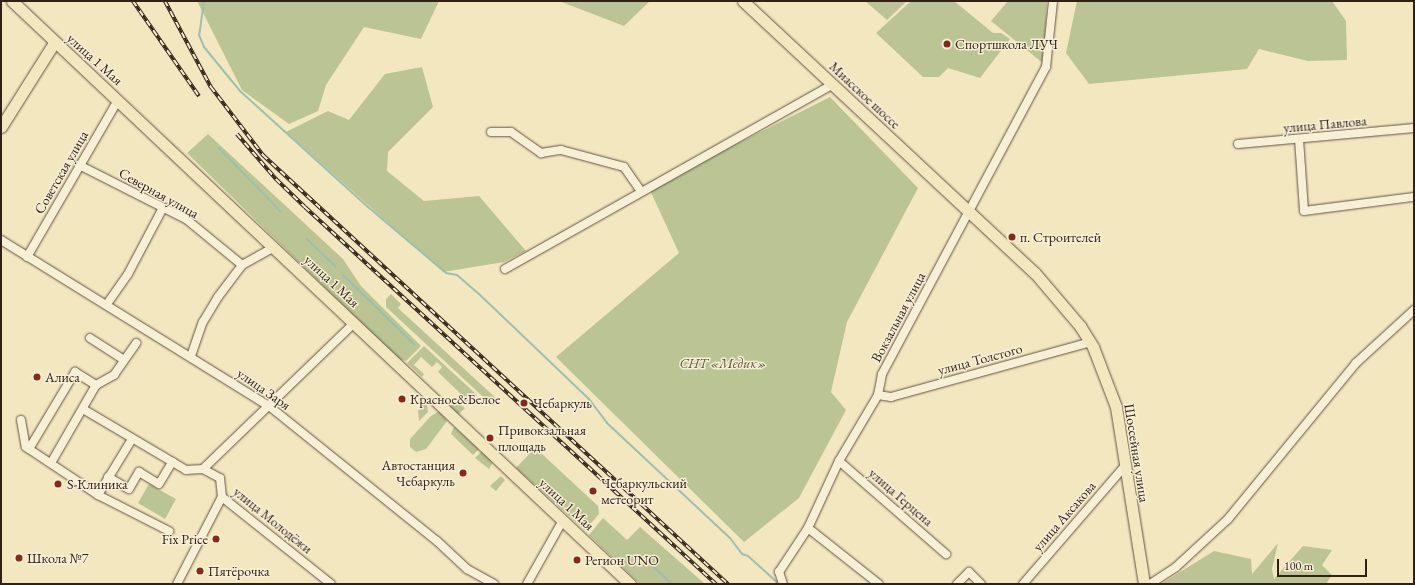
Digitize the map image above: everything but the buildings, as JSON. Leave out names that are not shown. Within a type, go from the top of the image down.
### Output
[{"type":"main road","name":"улица 1 Мая","points":[[12,1],[54,43],[118,100],[630,584]]},
{"type":"main road","name":"Миасское шоссе","points":[[743,1],[968,211]]},
{"type":"main road","points":[[2,122],[54,43]]},
{"type":"main road","name":"Шоссейная улица","points":[[968,211],[1036,273],[1060,300],[1090,342],[1116,407],[1144,584]]},
{"type":"street","name":"Вокзальная улица","points":[[782,583],[780,572],[808,528],[839,461],[878,395],[882,374],[1046,67],[1052,1]]},
{"type":"street","points":[[505,269],[641,191],[832,85]]},
{"type":"street","name":"Советская улица","points":[[27,257],[118,100]]},
{"type":"street","name":"улица Павлова","points":[[1238,144],[1414,128]]},
{"type":"street","points":[[491,132],[511,132],[541,153],[561,150],[624,167],[641,191]]},
{"type":"street","points":[[1299,139],[1304,210],[1414,197]]},
{"type":"street","name":"Северная улица","points":[[79,165],[186,219],[242,265]]},
{"type":"street","points":[[107,304],[128,274],[164,208]]},
{"type":"street","name":"улица Заря","points":[[1,240],[191,356],[269,406],[437,541],[466,569],[494,584]]},
{"type":"street","points":[[191,356],[203,322],[218,297],[242,265],[274,247]]},
{"type":"street","points":[[1150,584],[1176,568],[1228,519],[1356,363],[1414,310]]},
{"type":"street","points":[[203,469],[354,323]]},
{"type":"street","points":[[90,338],[124,360]]},
{"type":"street","name":"улица Толстого","points":[[878,395],[892,397],[1090,342]]},
{"type":"street","points":[[51,463],[96,385],[114,375],[136,343]]},
{"type":"street","points":[[29,449],[74,372],[96,385]]},
{"type":"street","name":"улица Молодёжи","points":[[83,409],[186,470],[203,469],[220,478],[222,497],[331,584]]},
{"type":"street","points":[[21,420],[26,447],[98,495],[169,532]]},
{"type":"street","points":[[98,495],[132,439]]},
{"type":"street","name":"улица Герцена","points":[[839,461],[946,554]]},
{"type":"street","points":[[108,477],[129,489],[139,472],[159,484],[172,462]]},
{"type":"street","name":"улица Аксакова","points":[[1023,584],[1126,466]]},
{"type":"street","points":[[177,584],[222,497]]},
{"type":"street","points":[[527,584],[563,520]]},
{"type":"street","points":[[808,528],[879,584]]},
{"type":"street","points":[[957,584],[969,572],[981,584]]},
{"type":"green space","points":[[197,1],[439,1],[421,39],[364,27],[326,85],[318,111],[289,124],[242,90]]},
{"type":"green space","points":[[559,1],[650,1],[624,26]]},
{"type":"green space","points":[[865,1],[907,1],[887,20]]},
{"type":"green space","name":"Спортшкола ЛУЧ","points":[[911,1],[954,1],[993,33],[1001,33],[1010,39],[980,78],[948,68],[939,77],[923,77],[876,33]]},
{"type":"green space","points":[[1008,1],[1047,1],[1044,64],[991,21]]},
{"type":"green space","points":[[1077,1],[1332,1],[1346,21],[1347,60],[1308,61],[1259,49],[1247,69],[1089,84],[1066,53]]},
{"type":"green space","points":[[422,67],[433,107],[388,152],[387,171],[424,201],[479,196],[526,251],[504,262],[443,272],[286,132],[328,111],[349,120],[385,74]]},
{"type":"green space","name":"СНТ «Медик»","points":[[830,97],[918,188],[847,322],[831,392],[846,410],[799,498],[744,542],[556,357],[679,253],[649,188]]},
{"type":"green space","points":[[208,134],[343,259],[361,286],[421,346],[406,361],[398,359],[187,153]]},
{"type":"green space","points":[[391,294],[401,304],[398,308],[498,400],[493,406],[386,307],[386,299]]},
{"type":"green space","points":[[424,346],[477,395],[467,406],[459,398],[462,395],[438,372],[442,367],[437,362],[432,367],[421,357],[414,365],[424,374],[422,377],[407,363]]},
{"type":"green space","points":[[433,391],[451,406],[456,401],[465,408],[458,415]]},
{"type":"green space","points":[[426,399],[428,412],[419,421],[418,411]]},
{"type":"green space","points":[[438,412],[442,413],[447,421],[426,449],[416,452],[410,447],[410,439],[431,416]]},
{"type":"green space","points":[[454,427],[479,449],[473,455],[451,434]]},
{"type":"green space","points":[[482,451],[493,462],[489,469],[475,458]]},
{"type":"green space","points":[[532,451],[541,453],[598,506],[599,514],[585,530],[516,468]]},
{"type":"green space","points":[[501,476],[505,480],[496,491],[490,486]]},
{"type":"green space","points":[[149,484],[176,499],[165,519],[138,503]]},
{"type":"green space","points":[[603,518],[627,540],[640,527],[705,584],[640,584],[589,535]]},
{"type":"green space","points":[[1278,543],[1272,569],[1274,579],[1303,546],[1332,550],[1322,565],[1332,575],[1326,584],[1161,584],[1214,551],[1251,559],[1252,574]]},
{"type":"waterway","points":[[204,1],[199,35],[204,47],[240,91],[368,207],[446,273],[457,275],[479,294],[589,399],[607,423],[730,538],[742,554],[748,556],[779,584]]},
{"type":"waterway","points":[[219,148],[280,211]]},
{"type":"waterway","points":[[307,239],[336,267]]},
{"type":"waterway","points":[[343,275],[415,345]]},
{"type":"waterway","points":[[645,559],[672,584]]},
{"type":"railway","points":[[133,1],[199,96]]},
{"type":"railway","points":[[165,1],[211,87],[263,155],[728,584]]},
{"type":"railway","points":[[237,134],[276,179],[305,207],[716,584]]},
{"type":"place","name":"Спортшкола ЛУЧ","points":[[947,44]]},
{"type":"place","name":"п. Строителей","points":[[1012,237]]},
{"type":"place","name":"Алиса","points":[[37,377]]},
{"type":"place","name":"Красное&Белое","points":[[402,399]]},
{"type":"place","name":"Чебаркуль","points":[[524,403]]},
{"type":"place","name":"Привокзальная площадь","points":[[490,438]]},
{"type":"place","name":"Автостанция Чебаркуль","points":[[463,473]]},
{"type":"place","name":"S-Клиника","points":[[58,484]]},
{"type":"place","name":"Чебаркульский метеорит","points":[[593,491]]},
{"type":"place","name":"Fix Price","points":[[216,539]]},
{"type":"place","name":"Школа №7","points":[[19,558]]},
{"type":"place","name":"Регион UNO","points":[[577,560]]},
{"type":"place","name":"Пятёрочка","points":[[200,571]]}]
